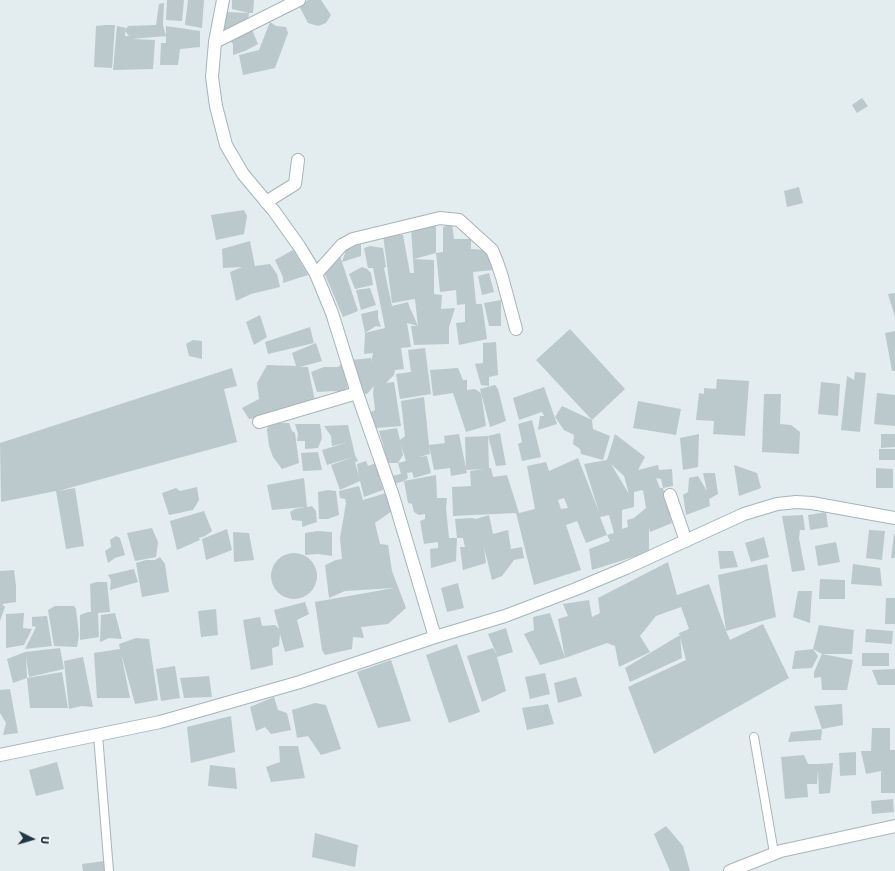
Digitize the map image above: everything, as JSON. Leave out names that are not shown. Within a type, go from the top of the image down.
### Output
[{"type":"street","points":[[223,0],[215,42],[212,77],[216,106],[226,145],[243,174],[299,246],[316,274],[332,313],[357,393],[393,496],[435,637]]},
{"type":"street","points":[[215,42],[299,0]]},
{"type":"street","points":[[266,202],[295,184],[298,160]]},
{"type":"street","points":[[316,274],[342,245],[353,239],[440,218],[459,220],[492,250],[498,262],[516,329]]},
{"type":"street","points":[[259,422],[357,393]]},
{"type":"street","points":[[670,495],[686,541]]},
{"type":"street","points":[[0,755],[160,722],[285,686],[435,637],[506,616],[576,589],[744,514],[776,504],[796,502],[812,503],[895,518]]},
{"type":"street","points":[[730,871],[774,853],[895,826]]},
{"type":"lane","points":[[98,735],[108,871]]},
{"type":"lane","points":[[754,737],[774,853]]},
{"type":"building","points":[[167,0],[184,0],[182,21],[166,20]]},
{"type":"building","points":[[188,0],[204,0],[202,28],[185,25]]},
{"type":"building","points":[[232,0],[254,0],[253,13],[232,9]]},
{"type":"building","points":[[308,0],[321,0],[331,15],[326,23],[318,26],[308,23],[299,6]]},
{"type":"building","points":[[164,3],[163,25],[166,36],[132,39],[155,40],[153,69],[113,70],[117,26],[126,28],[126,30],[128,26],[156,25],[159,4]]},
{"type":"building","points":[[226,12],[249,13],[248,20],[224,31]]},
{"type":"building","points":[[270,22],[276,26],[286,27],[288,33],[275,68],[243,75],[239,55],[259,50]]},
{"type":"building","points":[[115,25],[112,68],[94,67],[96,26]]},
{"type":"building","points":[[166,26],[200,31],[200,47],[180,49],[178,65],[160,65],[161,43],[166,43]]},
{"type":"building","points":[[251,27],[258,44],[233,55],[233,44],[227,38]]},
{"type":"building","points":[[862,98],[868,106],[857,113],[852,105]]},
{"type":"building","points":[[799,187],[803,203],[787,207],[784,191]]},
{"type":"building","points":[[244,210],[247,216],[244,234],[216,240],[211,215]]},
{"type":"building","points":[[452,224],[454,239],[471,239],[471,249],[490,250],[493,270],[473,272],[476,304],[482,304],[487,339],[459,345],[456,323],[465,322],[465,304],[457,305],[456,290],[440,292],[436,253],[443,252],[443,227]]},
{"type":"building","points":[[436,225],[436,253],[414,259],[434,260],[434,294],[442,295],[441,309],[455,308],[449,327],[449,344],[414,345],[411,326],[418,326],[415,299],[392,303],[383,235],[403,235],[410,273],[414,273],[411,228]]},
{"type":"building","points":[[250,241],[255,266],[270,264],[277,274],[280,287],[251,294],[236,301],[230,272],[242,267],[223,268],[222,249]]},
{"type":"building","points":[[361,243],[361,256],[342,262],[346,250]]},
{"type":"building","points":[[370,246],[383,248],[386,267],[384,268],[392,306],[408,302],[418,326],[407,323],[411,347],[401,348],[404,369],[395,370],[394,375],[386,383],[394,382],[401,426],[376,428],[369,413],[375,410],[373,393],[374,386],[367,394],[361,394],[351,360],[371,358],[371,362],[373,353],[364,354],[365,333],[385,328],[373,268],[368,268],[364,248]]},
{"type":"building","points":[[293,250],[308,275],[283,283],[283,277],[275,260]]},
{"type":"building","points":[[340,257],[358,311],[343,317],[323,270]]},
{"type":"building","points":[[362,267],[371,273],[373,285],[355,289],[349,274]]},
{"type":"building","points":[[489,273],[494,292],[482,295],[478,276]]},
{"type":"building","points":[[370,288],[376,305],[361,310],[356,290]]},
{"type":"building","points":[[895,293],[895,317],[888,294]]},
{"type":"building","points":[[501,300],[501,326],[489,326],[484,303]]},
{"type":"building","points":[[378,310],[378,318],[381,327],[376,326],[365,333],[361,314]]},
{"type":"building","points":[[260,315],[267,337],[254,345],[246,322]]},
{"type":"building","points":[[310,327],[314,343],[268,354],[265,342]]},
{"type":"building","points":[[570,329],[625,389],[592,420],[536,360]]},
{"type":"building","points":[[895,331],[895,371],[892,371],[885,333]]},
{"type":"building","points":[[193,340],[202,341],[202,359],[189,356],[186,344]]},
{"type":"building","points":[[496,342],[498,375],[489,377],[489,386],[481,385],[475,364],[483,363],[483,343]]},
{"type":"building","points":[[316,343],[322,361],[300,367],[308,367],[315,401],[271,416],[249,419],[242,408],[259,399],[257,383],[267,365],[296,366],[292,353]]},
{"type":"building","points":[[425,348],[431,394],[400,399],[396,374],[411,372],[408,350]]},
{"type":"building","points":[[344,361],[348,393],[333,391],[317,392],[311,372],[324,367],[338,367]]},
{"type":"building","points":[[232,368],[237,386],[224,389],[237,442],[58,491],[75,488],[84,546],[66,549],[56,491],[1,502],[0,443]]},
{"type":"building","points":[[458,368],[463,380],[467,380],[467,390],[475,389],[481,393],[486,426],[466,432],[453,393],[433,396],[430,370]]},
{"type":"building","points":[[855,372],[866,373],[860,432],[841,430],[847,376],[854,380]]},
{"type":"building","points":[[717,379],[749,381],[745,436],[713,434],[714,421],[696,420],[699,393],[704,394],[704,388],[716,389]]},
{"type":"building","points":[[821,382],[840,384],[838,416],[818,414]]},
{"type":"building","points":[[495,385],[498,389],[506,421],[490,427],[480,389]]},
{"type":"building","points":[[544,387],[557,424],[538,430],[540,416],[544,416],[542,412],[519,420],[513,398]]},
{"type":"building","points":[[877,393],[895,395],[895,426],[874,424]]},
{"type":"building","points":[[764,394],[781,394],[780,424],[791,425],[800,432],[799,454],[762,452]]},
{"type":"building","points":[[424,397],[430,454],[419,457],[427,456],[431,473],[414,478],[412,472],[407,473],[408,478],[394,484],[392,476],[401,474],[398,463],[388,463],[379,431],[397,428],[400,440],[405,436],[401,401]],"holes":[[[401,445],[406,461],[398,463],[403,455]]]},
{"type":"building","points":[[638,401],[681,409],[676,435],[633,428]]},
{"type":"building","points":[[562,406],[592,420],[593,429],[610,436],[603,460],[581,454],[580,449],[573,444],[574,435],[564,430],[555,417]]},
{"type":"building","points":[[532,420],[541,457],[522,461],[518,444],[522,442],[518,424]]},
{"type":"building","points":[[269,423],[289,423],[292,431],[295,433],[299,463],[282,469],[273,457],[269,446],[267,430]]},
{"type":"building","points":[[295,424],[320,424],[322,438],[318,448],[305,449],[305,441],[297,441],[298,434]]},
{"type":"building","points":[[348,425],[355,455],[358,461],[355,462],[359,477],[357,464],[366,461],[368,466],[376,463],[383,490],[364,497],[360,481],[340,490],[331,465],[353,457],[327,465],[322,450],[346,443],[332,446],[331,436],[324,426]]},
{"type":"building","points":[[500,433],[506,465],[496,466],[488,436]]},
{"type":"building","points":[[459,434],[467,473],[451,476],[450,468],[434,470],[429,445],[445,443],[444,436]]},
{"type":"building","points":[[615,434],[645,457],[638,470],[658,465],[659,470],[672,469],[673,486],[663,488],[672,523],[650,532],[649,527],[649,552],[592,570],[589,549],[610,541],[607,535],[586,543],[577,521],[566,525],[581,570],[534,585],[516,513],[453,516],[452,487],[471,486],[470,471],[484,469],[466,470],[465,437],[488,436],[489,468],[491,468],[493,477],[507,475],[519,513],[535,509],[527,466],[546,462],[549,471],[578,458],[599,512],[584,464],[607,460]],"holes":[[[611,464],[624,476],[629,494]],[[656,478],[661,479],[663,488],[660,488]],[[643,490],[646,508],[634,518],[627,520],[628,527],[622,529],[622,510],[634,507],[634,492]],[[564,498],[568,508],[561,509],[558,500]],[[609,515],[614,533],[607,535],[600,517]]]},
{"type":"building","points":[[699,434],[698,467],[683,470],[680,438]]},
{"type":"building","points":[[881,434],[895,434],[895,447],[881,448]]},
{"type":"building","points":[[879,449],[895,449],[895,460],[879,460]]},
{"type":"building","points":[[318,452],[322,470],[303,471],[301,453]]},
{"type":"building","points":[[734,465],[757,473],[761,488],[739,496]]},
{"type":"building","points":[[876,468],[893,469],[893,488],[876,488]]},
{"type":"building","points":[[703,473],[715,473],[718,494],[709,499],[710,506],[686,515],[683,495],[688,492],[689,478],[698,476],[707,491]]},
{"type":"building","points":[[436,475],[437,498],[447,498],[446,508],[449,538],[457,538],[456,561],[431,568],[430,549],[438,548],[438,542],[424,544],[420,521],[425,519],[425,514],[419,515],[414,512],[412,504],[408,503],[404,481]]},
{"type":"building","points":[[304,478],[307,507],[312,506],[316,511],[317,522],[302,527],[302,521],[292,520],[290,512],[295,509],[305,507],[272,510],[267,485]]},
{"type":"building","points":[[359,486],[363,500],[386,493],[392,511],[375,523],[380,544],[388,545],[392,571],[406,608],[388,624],[361,627],[364,638],[353,637],[352,649],[325,655],[322,650],[315,602],[394,588],[345,591],[329,598],[325,565],[342,559],[340,538],[346,503],[345,499],[340,498],[339,491]]},
{"type":"building","points":[[197,487],[199,500],[193,510],[169,515],[162,493],[176,488],[180,491]]},
{"type":"building","points":[[328,490],[336,491],[339,515],[328,519],[319,519],[318,492]]},
{"type":"building","points":[[204,511],[212,531],[199,538],[200,540],[177,550],[170,521]]},
{"type":"building","points":[[826,512],[828,527],[810,530],[808,515]]},
{"type":"building","points":[[489,515],[493,534],[508,530],[511,549],[522,547],[524,558],[514,560],[502,576],[492,580],[484,547],[486,563],[463,570],[460,547],[465,547],[463,538],[457,538],[455,519],[476,519]]},
{"type":"building","points":[[803,515],[805,530],[800,530],[799,538],[805,570],[792,572],[782,516]]},
{"type":"building","points":[[152,528],[158,542],[156,557],[135,561],[127,533]]},
{"type":"building","points":[[227,529],[232,550],[206,560],[202,539]]},
{"type":"building","points":[[869,530],[885,531],[882,560],[866,558]]},
{"type":"building","points":[[318,531],[332,532],[332,556],[318,554],[305,555],[305,533]]},
{"type":"building","points":[[233,532],[249,533],[254,560],[234,562]]},
{"type":"building","points":[[894,534],[895,558],[891,558]]},
{"type":"building","points":[[116,536],[120,538],[125,555],[115,558],[108,563],[105,551],[111,547],[110,540]]},
{"type":"building","points":[[764,537],[769,557],[751,562],[745,543]]},
{"type":"building","points":[[836,542],[840,562],[818,566],[815,546]]},
{"type":"building","points":[[718,551],[733,551],[738,567],[720,569]]},
{"type":"building","points":[[294,553],[307,557],[313,563],[317,576],[313,589],[307,595],[294,599],[281,595],[275,589],[271,576],[275,563],[281,557]]},
{"type":"building","points":[[160,557],[165,564],[169,592],[142,597],[136,563],[146,560],[155,560]]},
{"type":"building","points":[[668,562],[677,595],[709,584],[730,640],[763,624],[789,678],[654,754],[628,687],[686,660],[679,633],[689,629],[681,607],[656,616],[640,636],[650,652],[619,667],[615,646],[607,643],[565,658],[558,619],[568,616],[563,604],[589,600],[592,617],[600,613],[598,598]]},
{"type":"building","points":[[767,564],[776,617],[726,631],[718,575]]},
{"type":"building","points":[[853,564],[880,568],[882,586],[851,584]]},
{"type":"building","points":[[134,569],[138,582],[110,590],[111,580],[108,575]]},
{"type":"building","points":[[14,570],[16,602],[2,604],[5,607],[0,621],[0,571]]},
{"type":"building","points":[[820,579],[845,580],[845,599],[819,599]]},
{"type":"building","points":[[107,582],[110,612],[98,613],[99,637],[80,640],[80,615],[91,612],[90,584]]},
{"type":"building","points":[[458,583],[464,608],[447,612],[441,588]]},
{"type":"building","points":[[798,591],[812,591],[810,623],[793,617]]},
{"type":"building","points":[[886,598],[895,598],[895,624],[885,624]]},
{"type":"building","points":[[305,602],[309,614],[297,620],[304,647],[285,652],[280,634],[279,646],[272,648],[273,665],[251,670],[243,620],[260,617],[262,626],[275,625],[279,629],[274,610]]},
{"type":"building","points":[[55,606],[74,606],[76,609],[79,635],[77,647],[54,646],[48,610]]},
{"type":"building","points":[[216,609],[218,635],[201,637],[198,611]]},
{"type":"building","points":[[24,613],[23,628],[32,629],[24,645],[6,648],[6,614]]},
{"type":"building","points":[[115,613],[122,639],[109,638],[100,642],[101,615]]},
{"type":"building","points":[[550,613],[565,658],[540,665],[524,634],[534,630],[533,617]]},
{"type":"building","points":[[47,616],[52,646],[25,649],[36,627],[32,626],[32,617]]},
{"type":"building","points":[[819,625],[854,630],[852,654],[822,654],[813,649]]},
{"type":"building","points":[[506,628],[513,652],[497,657],[506,691],[482,702],[467,656],[493,648],[497,655],[488,634]]},
{"type":"building","points":[[866,629],[893,631],[892,644],[865,642]]},
{"type":"building","points":[[680,635],[682,658],[630,682],[625,668]]},
{"type":"building","points":[[136,638],[149,639],[158,700],[135,704],[121,653],[130,698],[97,698],[94,653],[120,649],[119,644]]},
{"type":"building","points":[[457,644],[480,712],[449,723],[426,655]]},
{"type":"building","points":[[60,648],[64,669],[29,677],[26,657],[27,678],[13,683],[7,659],[25,652]]},
{"type":"building","points":[[813,649],[818,656],[812,668],[792,669],[795,651]]},
{"type":"building","points":[[862,653],[889,653],[889,666],[862,666]]},
{"type":"building","points":[[822,654],[853,660],[847,690],[822,690],[821,677],[814,678],[814,672]]},
{"type":"building","points":[[83,657],[93,707],[82,706],[69,709],[64,661]]},
{"type":"building","points":[[391,660],[411,721],[378,728],[357,672]]},
{"type":"building","points":[[175,666],[180,698],[161,701],[156,669]]},
{"type":"building","points":[[895,669],[895,685],[878,685],[872,670]]},
{"type":"building","points":[[62,672],[68,708],[30,708],[27,678]]},
{"type":"building","points":[[545,673],[550,694],[530,699],[525,677]]},
{"type":"building","points":[[209,676],[212,697],[184,698],[180,678]]},
{"type":"building","points":[[576,677],[582,696],[558,703],[554,683]]},
{"type":"building","points":[[10,689],[18,733],[3,735],[6,723],[0,713],[0,690]]},
{"type":"building","points":[[274,697],[278,710],[287,713],[291,730],[271,734],[265,727],[256,731],[250,707]]},
{"type":"building","points":[[315,703],[326,705],[341,749],[321,755],[308,736],[297,738],[292,710]]},
{"type":"building","points":[[548,704],[554,724],[527,730],[522,708]]},
{"type":"building","points":[[842,704],[843,725],[822,729],[814,706]]},
{"type":"building","points":[[231,716],[235,752],[191,763],[187,727]]},
{"type":"building","points":[[872,728],[890,728],[890,750],[895,750],[895,793],[881,793],[881,771],[866,774],[861,751],[871,751]]},
{"type":"building","points":[[822,729],[821,740],[788,742],[791,732]]},
{"type":"building","points":[[279,746],[298,746],[305,778],[271,782],[266,767],[280,762]]},
{"type":"building","points":[[856,752],[856,775],[840,776],[839,753]]},
{"type":"building","points":[[804,755],[808,764],[833,763],[830,793],[819,794],[818,769],[817,784],[807,784],[808,797],[785,799],[781,757]]},
{"type":"building","points":[[57,762],[64,789],[36,796],[29,770]]},
{"type":"building","points":[[210,765],[235,768],[237,789],[208,786]]},
{"type":"building","points":[[893,799],[894,812],[872,814],[871,801]]},
{"type":"building","points":[[666,826],[683,846],[690,871],[670,871],[654,834]]},
{"type":"building","points":[[315,833],[358,845],[355,867],[312,857]]},
{"type":"building","points":[[104,861],[105,871],[83,871],[82,864]]}]
